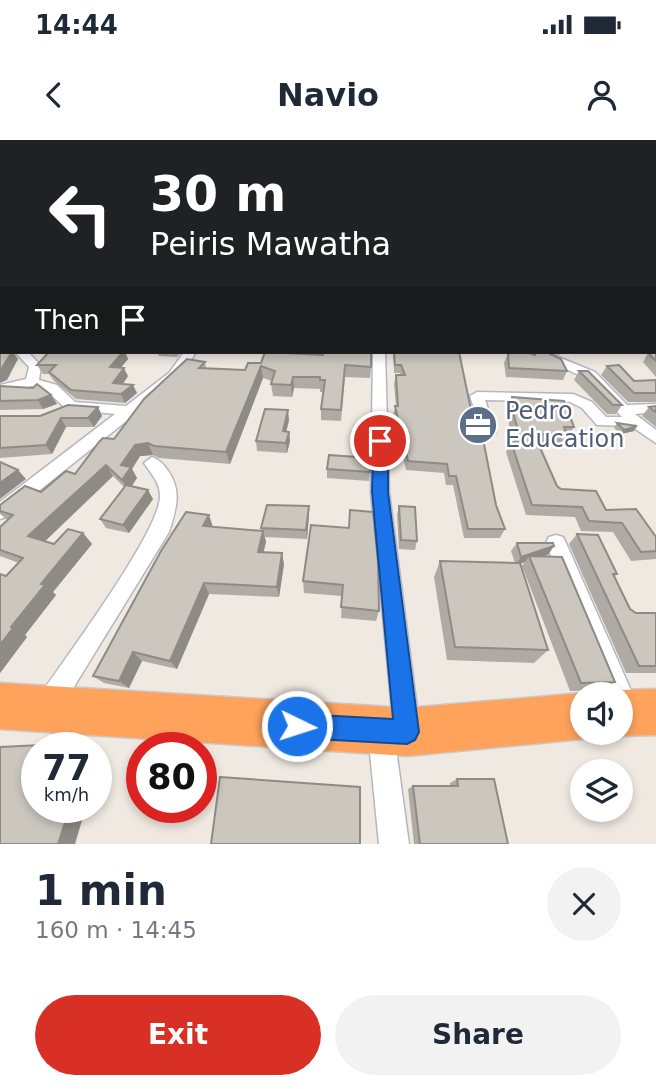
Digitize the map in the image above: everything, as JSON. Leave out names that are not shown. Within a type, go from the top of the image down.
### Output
[{"type":"highway","points":[[0,706],[393,732],[570,713]]},
{"type":"street","points":[[23,354],[35,366],[32,382]]},
{"type":"street","points":[[0,512],[174,376],[189,354]]},
{"type":"street","points":[[379,354],[380,492],[393,732],[394,844]]},
{"type":"street","points":[[541,354],[590,375],[656,438]]},
{"type":"street","points":[[0,389],[32,382],[52,388],[65,409],[128,411]]},
{"type":"street","points":[[488,432],[477,396],[573,398],[587,405],[602,422],[656,408]]},
{"type":"street","points":[[45,710],[159,532],[170,501],[167,477],[152,463]]},
{"type":"street","points":[[556,543],[611,682]]},
{"type":"building","points":[[0,354],[11,354],[0,371]]},
{"type":"building","points":[[47,354],[121,354],[110,367],[124,368],[113,383],[133,385],[121,394],[71,390],[49,372],[56,365],[37,365]]},
{"type":"building","points":[[264,354],[371,354],[371,367],[345,365],[341,410],[321,409],[325,380],[320,380],[320,377],[293,377],[291,385],[271,384],[275,371],[261,366],[226,452],[154,446],[148,443],[135,445],[121,465],[131,467],[122,480],[106,465],[28,536],[54,544],[68,529],[83,533],[41,584],[45,585],[0,645],[0,574],[6,576],[23,558],[0,550],[0,527],[13,515],[0,511],[0,505],[25,486],[41,492],[66,471],[75,474],[99,442],[103,438],[114,439],[144,399],[187,359],[205,362],[199,368],[245,370],[248,363],[261,363]]},
{"type":"building","points":[[394,354],[459,354],[476,434],[482,434],[496,505],[505,529],[468,529],[456,476],[449,476],[447,464],[408,461],[395,406],[398,406],[396,375],[405,375],[401,365],[395,365]]},
{"type":"building","points":[[508,354],[550,354],[561,359],[567,371],[509,368]]},
{"type":"building","points":[[619,365],[634,381],[656,380],[656,393],[634,393],[607,366]]},
{"type":"building","points":[[579,371],[588,371],[622,405],[613,405]]},
{"type":"building","points":[[37,384],[51,395],[38,400],[0,401],[0,386],[33,388]]},
{"type":"building","points":[[512,397],[564,401],[574,427],[564,427],[567,435],[534,434],[557,486],[561,489],[596,491],[606,510],[636,509],[656,537],[656,551],[641,552],[622,523],[589,521],[582,507],[532,505],[511,442],[522,443]]},
{"type":"building","points":[[68,405],[98,407],[88,418],[61,418],[46,445],[0,448],[0,416],[40,416]]},
{"type":"building","points":[[265,409],[288,410],[283,431],[289,432],[286,443],[256,441]]},
{"type":"building","points":[[617,423],[637,426],[624,430]]},
{"type":"building","points":[[329,455],[370,458],[370,472],[327,469]]},
{"type":"building","points":[[0,462],[18,470],[0,483]]},
{"type":"building","points":[[126,485],[148,490],[123,525],[100,519]]},
{"type":"building","points":[[267,505],[309,506],[306,530],[261,528]]},
{"type":"building","points":[[399,506],[415,507],[417,541],[401,540]]},
{"type":"building","points":[[350,510],[373,512],[379,611],[341,607],[343,585],[303,581],[311,525],[349,528]]},
{"type":"building","points":[[186,512],[209,515],[203,526],[263,531],[258,552],[282,553],[277,587],[204,583],[170,661],[133,652],[119,681],[93,676],[161,551]]},
{"type":"building","points":[[577,534],[598,535],[630,609],[636,613],[656,613],[656,666],[639,666]]},
{"type":"building","points":[[517,543],[553,543],[554,546],[521,557]]},
{"type":"building","points":[[529,556],[562,557],[615,682],[581,682]]},
{"type":"building","points":[[440,561],[520,563],[548,650],[455,647]]},
{"type":"building","points":[[21,746],[21,823],[65,823],[58,844],[0,844],[0,747]]},
{"type":"building","points":[[220,777],[360,787],[360,844],[211,844],[214,823],[217,823]]},
{"type":"building","points":[[457,779],[494,779],[508,844],[420,844],[413,786],[458,786]]},
{"type":"place","name":"Pedro Education","points":[[478,425]]},
{"type":"route","points":[[297,726],[407,732],[380,492],[380,441]]}]
